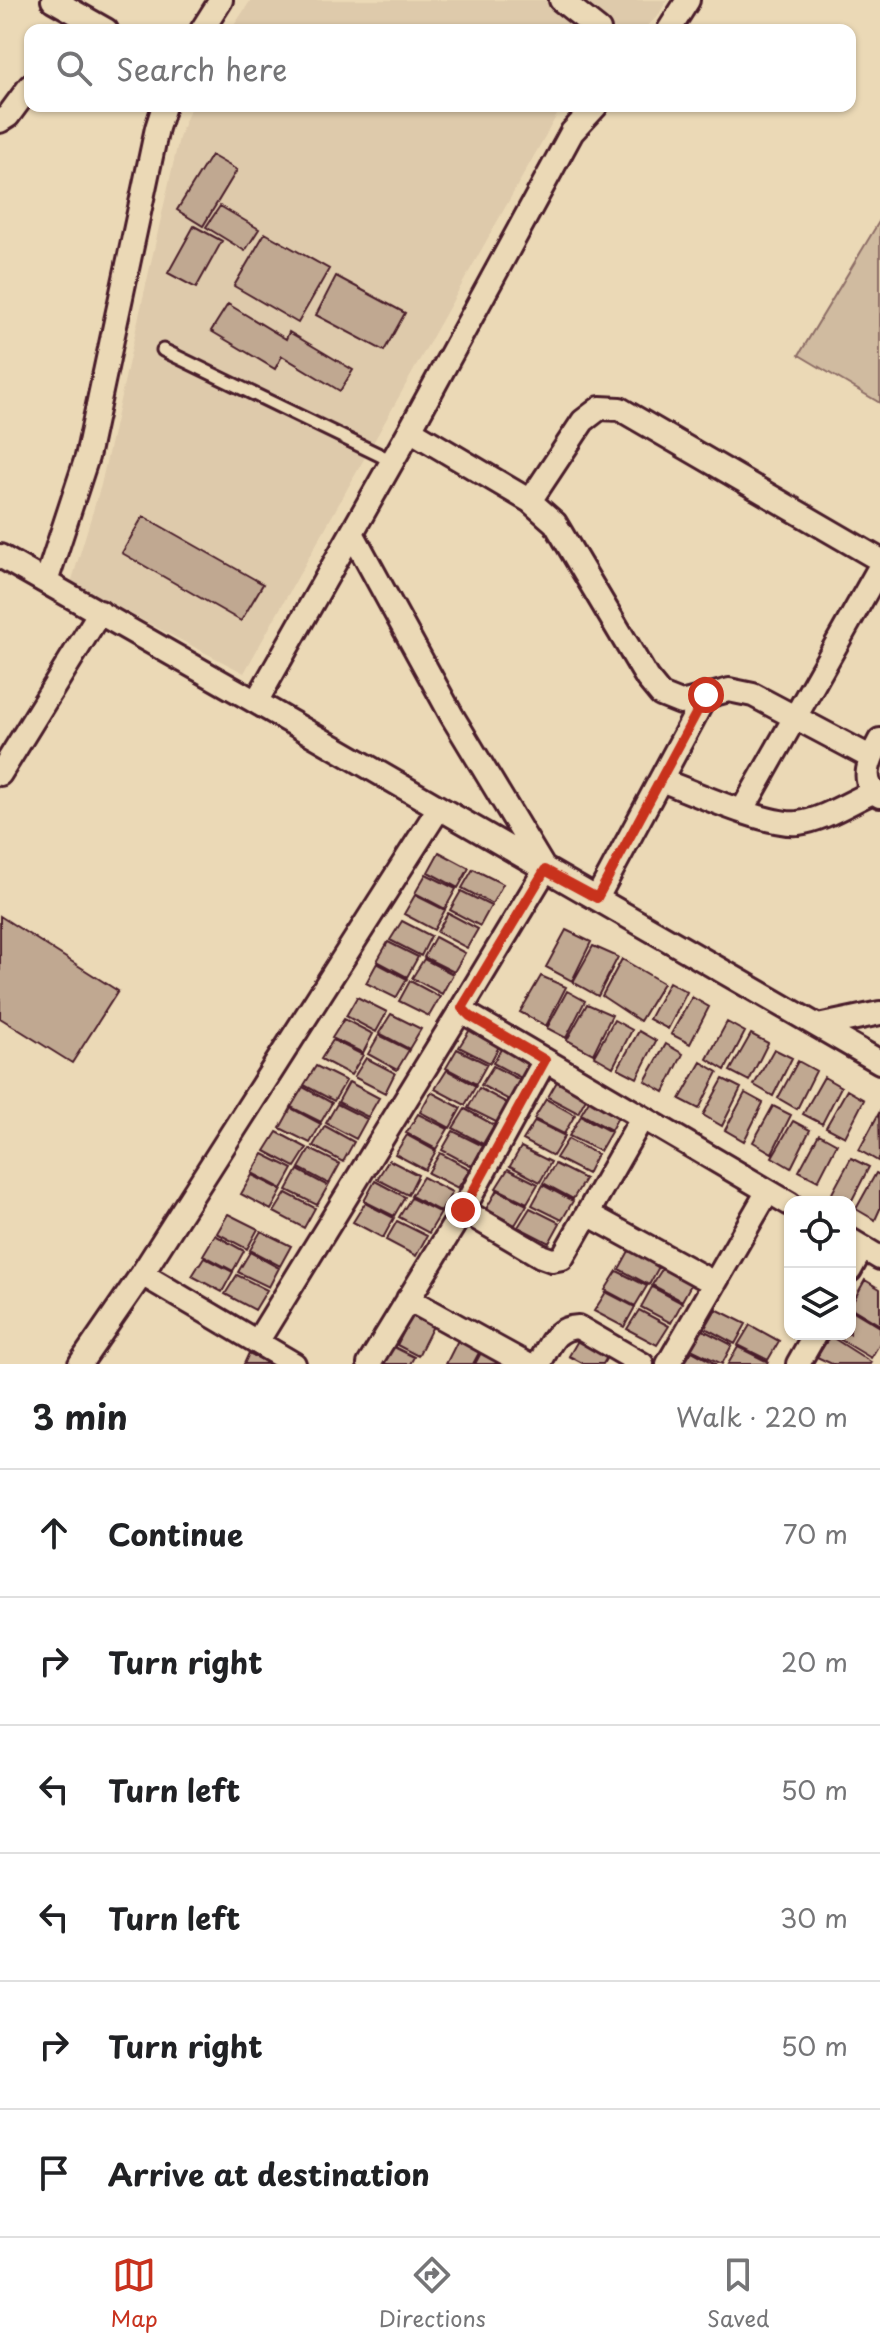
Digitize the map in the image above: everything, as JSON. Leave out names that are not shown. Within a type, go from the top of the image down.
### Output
[{"type":"street","points":[[206,24],[221,0]]},
{"type":"street","points":[[561,0],[591,24]]},
{"type":"street","points":[[673,24],[688,0]]},
{"type":"street","points":[[66,10],[94,24]]},
{"type":"street","points":[[0,121],[8,116],[24,94]]},
{"type":"street","points":[[46,582],[87,457],[162,112]]},
{"type":"street","points":[[256,702],[410,430],[566,142],[589,112]]},
{"type":"street","points":[[530,501],[583,421],[600,408],[620,409],[880,560]]},
{"type":"street","points":[[410,430],[530,501],[555,523],[647,678],[661,695],[681,703],[729,690],[753,695],[796,718],[875,749],[867,776],[876,794],[795,824],[742,811],[661,780]]},
{"type":"street","points":[[352,533],[452,716],[545,870]]},
{"type":"street","points":[[0,556],[880,1062]]},
{"type":"street","points":[[742,811],[880,567]]},
{"type":"street","points":[[0,774],[100,612]]},
{"type":"street","points":[[597,898],[706,695]]},
{"type":"street","points":[[80,1364],[142,1274],[439,808]]},
{"type":"street","points":[[257,1342],[545,870]]},
{"type":"street","points":[[462,1008],[470,1016],[784,1200]]},
{"type":"street","points":[[818,1026],[880,1013]]},
{"type":"street","points":[[369,1364],[463,1210],[545,1060]]},
{"type":"street","points":[[463,1210],[541,1256],[552,1260],[562,1258],[642,1118]]},
{"type":"street","points":[[668,1364],[768,1191]]},
{"type":"street","points":[[588,1214],[714,1283]]},
{"type":"street","points":[[851,1268],[864,1249]]},
{"type":"street","points":[[142,1274],[294,1364]]},
{"type":"street","points":[[408,1299],[526,1364]]},
{"type":"street","points":[[539,1364],[558,1331],[568,1327],[578,1327],[642,1364]]},
{"type":"street","points":[[798,1364],[812,1340]]},
{"type":"lane","points":[[163,350],[392,461]]},
{"type":"shaded area","points":[[251,0],[667,0],[649,24],[235,24]]},
{"type":"shaded area","points":[[189,112],[559,112],[244,673],[71,583],[101,485],[179,138]]},
{"type":"shaded area","points":[[880,220],[880,403],[799,355]]},
{"type":"building","points":[[211,155],[237,170],[203,226],[177,210]]},
{"type":"building","points":[[220,206],[259,229],[245,251],[206,227]]},
{"type":"building","points":[[194,226],[222,241],[196,288],[168,273]]},
{"type":"building","points":[[265,233],[329,269],[298,323],[234,286]]},
{"type":"building","points":[[336,276],[405,313],[384,351],[316,315]]},
{"type":"building","points":[[228,304],[286,339],[289,332],[353,370],[340,391],[282,356],[275,369],[211,331]]},
{"type":"building","points":[[143,516],[263,584],[241,621],[122,553]]},
{"type":"building","points":[[439,852],[469,868],[458,888],[428,872]]},
{"type":"building","points":[[473,869],[503,884],[492,904],[462,888]]},
{"type":"building","points":[[426,874],[456,889],[445,909],[415,893]]},
{"type":"building","points":[[461,891],[491,906],[480,926],[450,910]]},
{"type":"building","points":[[415,895],[445,910],[434,930],[404,914]]},
{"type":"building","points":[[448,913],[478,929],[467,948],[437,932]]},
{"type":"building","points":[[0,916],[118,991],[72,1063],[0,1018]]},
{"type":"building","points":[[402,921],[431,936],[421,956],[390,940]]},
{"type":"building","points":[[566,930],[591,942],[572,981],[546,967]]},
{"type":"building","points":[[435,937],[465,953],[454,972],[424,957]]},
{"type":"building","points":[[388,942],[418,957],[407,977],[377,961]]},
{"type":"building","points":[[593,946],[618,957],[598,996],[573,982]]},
{"type":"building","points":[[424,959],[453,974],[442,994],[412,978]]},
{"type":"building","points":[[622,959],[663,983],[640,1021],[602,996]]},
{"type":"building","points":[[377,963],[407,979],[396,998],[366,983]]},
{"type":"building","points":[[541,976],[566,987],[546,1026],[520,1012]]},
{"type":"building","points":[[410,981],[440,997],[429,1016],[399,1001]]},
{"type":"building","points":[[669,982],[687,992],[668,1029],[649,1019]]},
{"type":"building","points":[[567,991],[585,1001],[566,1038],[547,1028]]},
{"type":"building","points":[[357,997],[387,1012],[376,1032],[346,1016]]},
{"type":"building","points":[[692,997],[709,1007],[690,1044],[671,1034]]},
{"type":"building","points":[[587,1004],[612,1015],[593,1054],[567,1040]]},
{"type":"building","points":[[391,1014],[421,1029],[409,1049],[379,1033]]},
{"type":"building","points":[[344,1019],[373,1034],[363,1053],[332,1038]]},
{"type":"building","points":[[614,1020],[632,1030],[613,1067],[594,1056]]},
{"type":"building","points":[[727,1022],[745,1032],[725,1070],[707,1059]]},
{"type":"building","points":[[471,1028],[501,1043],[490,1063],[459,1047]]},
{"type":"building","points":[[639,1031],[656,1041],[637,1078],[618,1068]]},
{"type":"building","points":[[751,1034],[768,1043],[749,1081],[730,1071]]},
{"type":"building","points":[[379,1035],[409,1050],[397,1070],[368,1054]]},
{"type":"building","points":[[333,1040],[363,1055],[351,1075],[321,1059]]},
{"type":"building","points":[[504,1044],[534,1060],[523,1079],[493,1063]]},
{"type":"building","points":[[666,1044],[683,1054],[664,1092],[645,1081]]},
{"type":"building","points":[[457,1049],[487,1064],[476,1084],[446,1068]]},
{"type":"building","points":[[774,1049],[792,1058],[773,1096],[754,1085]]},
{"type":"building","points":[[366,1058],[395,1073],[385,1093],[354,1077]]},
{"type":"building","points":[[798,1061],[816,1071],[797,1109],[778,1098]]},
{"type":"building","points":[[701,1062],[718,1072],[699,1109],[680,1099]]},
{"type":"building","points":[[316,1066],[346,1081],[334,1101],[304,1085]]},
{"type":"building","points":[[493,1066],[522,1081],[511,1101],[481,1085]]},
{"type":"building","points":[[447,1070],[476,1086],[465,1105],[435,1089]]},
{"type":"building","points":[[824,1077],[841,1087],[822,1124],[803,1114]]},
{"type":"building","points":[[559,1078],[589,1093],[578,1113],[548,1097]]},
{"type":"building","points":[[723,1079],[741,1088],[722,1126],[703,1115]]},
{"type":"building","points":[[349,1082],[379,1098],[368,1117],[338,1102]]},
{"type":"building","points":[[303,1087],[332,1103],[321,1122],[291,1107]]},
{"type":"building","points":[[479,1088],[509,1104],[498,1123],[468,1108]]},
{"type":"building","points":[[847,1090],[864,1100],[845,1137],[826,1127]]},
{"type":"building","points":[[431,1092],[461,1108],[450,1128],[420,1112]]},
{"type":"building","points":[[745,1093],[763,1103],[744,1141],[725,1130]]},
{"type":"building","points":[[593,1094],[622,1110],[611,1130],[581,1114]]},
{"type":"building","points":[[546,1099],[575,1115],[564,1134],[534,1119]]},
{"type":"building","points":[[337,1104],[367,1119],[356,1139],[326,1123]]},
{"type":"building","points":[[773,1106],[791,1115],[772,1153],[753,1142]]},
{"type":"building","points":[[291,1108],[321,1124],[310,1143],[280,1128]]},
{"type":"building","points":[[465,1109],[494,1125],[483,1144],[453,1128]]},
{"type":"building","points":[[879,1113],[880,1156],[878,1161],[859,1150]]},
{"type":"building","points":[[418,1114],[448,1129],[436,1149],[406,1133]]},
{"type":"building","points":[[581,1116],[611,1132],[600,1151],[569,1136]]},
{"type":"building","points":[[535,1121],[565,1136],[553,1156],[523,1140]]},
{"type":"building","points":[[793,1121],[810,1130],[791,1168],[772,1157]]},
{"type":"building","points":[[325,1126],[354,1142],[343,1162],[313,1146]]},
{"type":"building","points":[[453,1131],[483,1146],[472,1166],[442,1150]]},
{"type":"building","points":[[277,1132],[307,1148],[295,1167],[265,1151]]},
{"type":"building","points":[[819,1134],[837,1144],[818,1181],[799,1171]]},
{"type":"building","points":[[407,1135],[436,1151],[425,1170],[395,1154]]},
{"type":"building","points":[[568,1139],[597,1154],[587,1174],[556,1158]]},
{"type":"building","points":[[521,1147],[551,1162],[540,1182],[510,1166]]},
{"type":"building","points":[[310,1149],[340,1164],[329,1184],[299,1168]]},
{"type":"building","points":[[440,1153],[470,1169],[458,1188],[428,1173]]},
{"type":"building","points":[[263,1154],[293,1169],[282,1189],[252,1173]]},
{"type":"building","points":[[851,1158],[869,1167],[854,1196],[831,1195]]},
{"type":"building","points":[[389,1160],[418,1175],[408,1195],[377,1179]]},
{"type":"building","points":[[555,1164],[585,1179],[573,1199],[543,1183]]},
{"type":"building","points":[[508,1169],[538,1184],[527,1203],[496,1188]]},
{"type":"building","points":[[298,1170],[328,1186],[317,1205],[287,1190]]},
{"type":"building","points":[[876,1173],[880,1175],[880,1209],[875,1220],[856,1209]]},
{"type":"building","points":[[252,1175],[282,1190],[271,1210],[241,1194]]},
{"type":"building","points":[[423,1177],[452,1192],[441,1212],[411,1196]]},
{"type":"building","points":[[375,1181],[405,1197],[394,1216],[364,1201]]},
{"type":"building","points":[[543,1185],[573,1201],[562,1220],[532,1205]]},
{"type":"building","points":[[497,1190],[527,1205],[515,1225],[486,1209]]},
{"type":"building","points":[[286,1193],[315,1208],[304,1228],[274,1212]]},
{"type":"building","points":[[411,1198],[441,1213],[429,1233],[399,1217]]},
{"type":"building","points":[[365,1203],[394,1218],[383,1238],[353,1222]]},
{"type":"building","points":[[530,1208],[560,1223],[549,1243],[518,1227]]},
{"type":"building","points":[[228,1214],[258,1229],[247,1249],[217,1233]]},
{"type":"building","points":[[397,1221],[427,1236],[416,1256],[386,1240]]},
{"type":"building","points":[[261,1231],[291,1246],[280,1266],[250,1250]]},
{"type":"building","points":[[215,1235],[244,1251],[233,1271],[203,1255]]},
{"type":"building","points":[[630,1249],[660,1265],[649,1285],[619,1269]]},
{"type":"building","points":[[250,1252],[279,1268],[269,1287],[238,1272]]},
{"type":"building","points":[[204,1257],[233,1272],[222,1292],[192,1276]]},
{"type":"building","points":[[664,1266],[693,1281],[682,1301],[652,1285]]},
{"type":"building","points":[[617,1271],[647,1286],[635,1306],[605,1290]]},
{"type":"building","points":[[237,1275],[267,1290],[255,1310],[225,1294]]},
{"type":"building","points":[[865,1280],[880,1289],[880,1325],[856,1311],[856,1296]]},
{"type":"building","points":[[652,1287],[682,1303],[671,1323],[641,1307]]},
{"type":"building","points":[[606,1292],[635,1307],[624,1327],[594,1311]]},
{"type":"building","points":[[416,1307],[437,1318],[418,1356],[397,1345]]},
{"type":"building","points":[[716,1309],[746,1324],[735,1344],[705,1328]]},
{"type":"building","points":[[639,1310],[669,1326],[657,1345],[627,1329]]},
{"type":"building","points":[[856,1313],[880,1327],[880,1343],[871,1358],[841,1340],[856,1340]]},
{"type":"building","points":[[750,1325],[779,1341],[768,1360],[738,1345]]},
{"type":"building","points":[[703,1330],[732,1345],[722,1364],[691,1349]]},
{"type":"building","points":[[460,1336],[482,1347],[473,1364],[446,1364]]},
{"type":"building","points":[[580,1337],[610,1352],[603,1364],[584,1364],[569,1356]]},
{"type":"building","points":[[828,1340],[836,1340],[871,1362],[832,1364],[817,1357]]},
{"type":"building","points":[[392,1346],[414,1357],[410,1364],[383,1364]]},
{"type":"building","points":[[738,1347],[768,1362],[767,1364],[728,1364]]},
{"type":"building","points":[[483,1349],[504,1360],[502,1364],[475,1364]]},
{"type":"building","points":[[692,1351],[716,1364],[684,1364]]},
{"type":"building","points":[[249,1353],[270,1364],[244,1364]]},
{"type":"route","points":[[463,1210],[545,1060],[470,1016],[462,1008],[545,870],[597,898],[706,695]]}]
